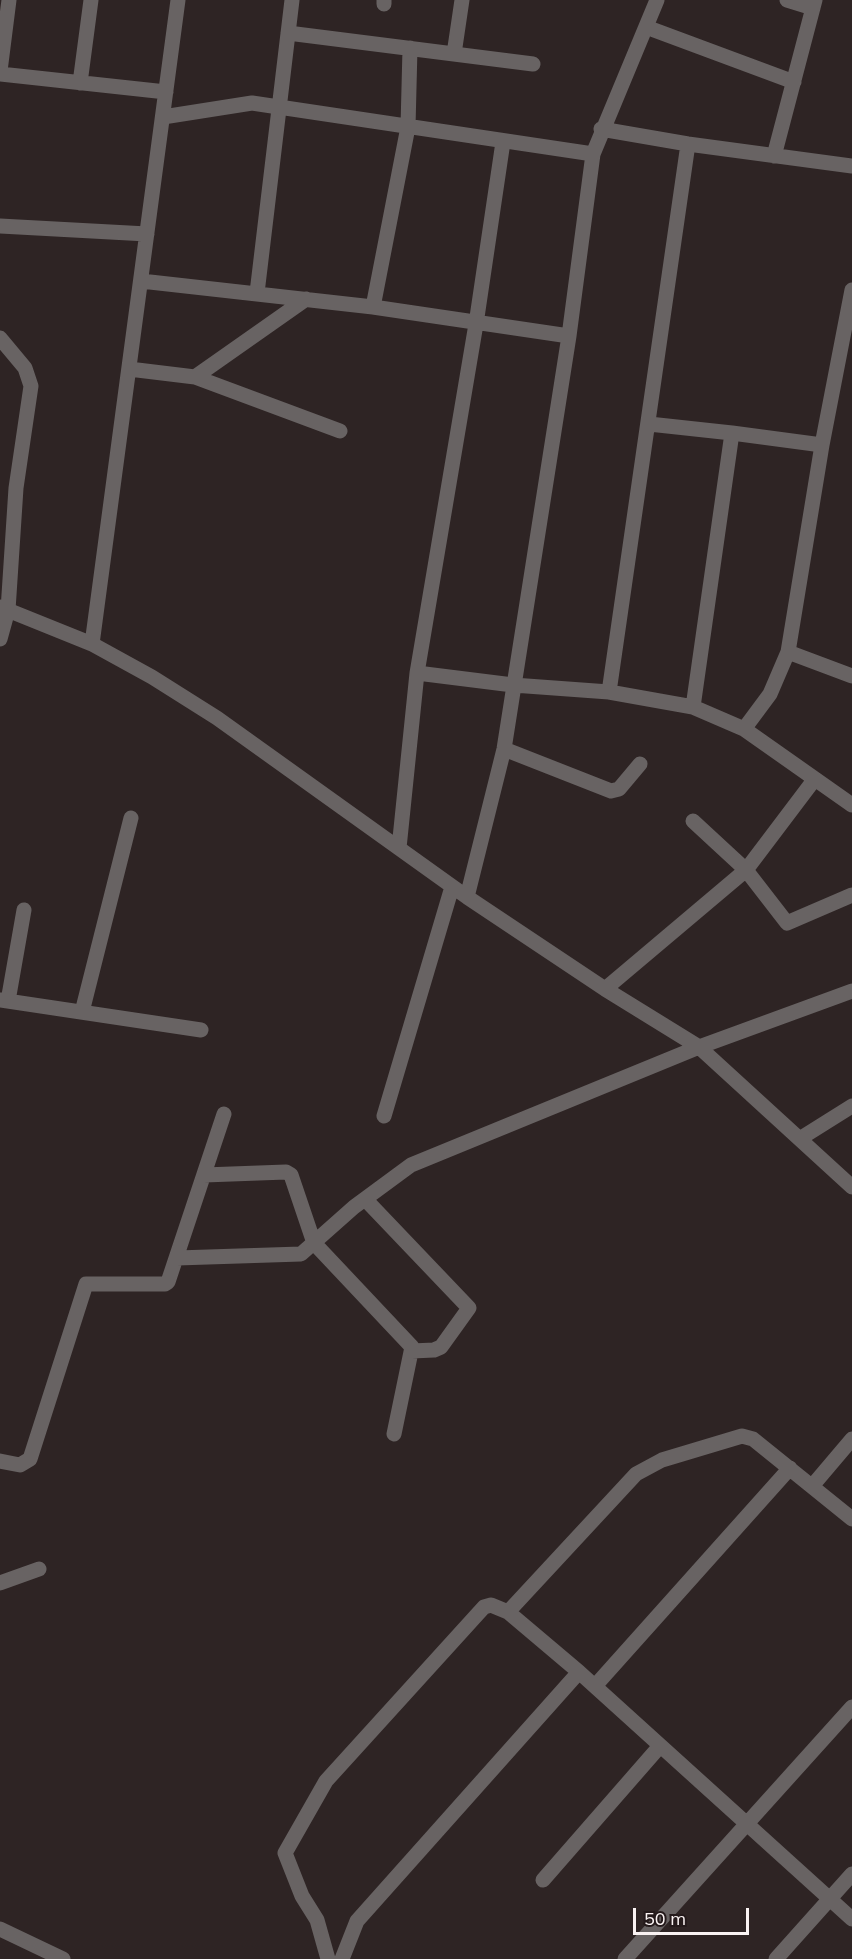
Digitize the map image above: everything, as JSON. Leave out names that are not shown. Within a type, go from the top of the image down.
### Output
[{"type":"street","points":[[9,0],[0,72],[166,92]]},
{"type":"street","points":[[80,82],[91,0]]},
{"type":"street","points":[[92,644],[177,0]]},
{"type":"street","points":[[256,293],[292,0]]},
{"type":"street","points":[[454,54],[462,0]]},
{"type":"street","points":[[467,897],[504,749],[569,336],[593,154],[601,129],[657,0]]},
{"type":"street","points":[[774,156],[814,4],[787,0]]},
{"type":"street","points":[[646,27],[794,82]]},
{"type":"street","points":[[288,33],[533,64]]},
{"type":"street","points":[[373,307],[408,127],[410,48]]},
{"type":"street","points":[[163,117],[242,103],[278,106],[593,154]]},
{"type":"street","points":[[601,129],[688,144],[852,166]]},
{"type":"street","points":[[399,848],[417,673],[476,324],[503,142]]},
{"type":"street","points":[[609,692],[688,144]]},
{"type":"street","points":[[0,226],[147,234]]},
{"type":"street","points":[[141,281],[373,307],[569,336]]},
{"type":"street","points":[[744,729],[770,694],[788,652],[822,445],[852,290]]},
{"type":"street","points":[[195,377],[306,299]]},
{"type":"street","points":[[0,338],[25,368],[31,386],[16,488],[0,639]]},
{"type":"street","points":[[129,369],[195,377],[340,431]]},
{"type":"street","points":[[649,424],[822,445]]},
{"type":"street","points":[[693,707],[732,433]]},
{"type":"street","points":[[0,487],[16,488]]},
{"type":"street","points":[[4,609],[92,644],[152,676],[217,718],[452,887],[605,989],[699,1047],[849,1181]]},
{"type":"street","points":[[788,652],[852,676]]},
{"type":"street","points":[[417,673],[513,685],[609,692],[693,707],[744,729],[852,805]]},
{"type":"street","points":[[504,749],[611,791],[619,789],[640,764]]},
{"type":"street","points":[[605,989],[746,870],[814,780]]},
{"type":"street","points":[[82,1012],[131,818]]},
{"type":"street","points":[[693,821],[746,870],[787,923],[852,896]]},
{"type":"street","points":[[384,1116],[452,887]]},
{"type":"street","points":[[24,909],[4,1000],[201,1030]]},
{"type":"street","points":[[177,1258],[300,1254],[364,1199],[411,1165],[699,1047],[852,991]]},
{"type":"street","points":[[801,1138],[852,1106]]},
{"type":"street","points":[[0,1461],[20,1465],[30,1459],[86,1284],[165,1284],[177,1258],[224,1114]]},
{"type":"street","points":[[204,1175],[289,1173],[314,1243],[410,1342],[412,1351],[394,1434]]},
{"type":"street","points":[[364,1199],[469,1308],[441,1347],[434,1350],[412,1351]]},
{"type":"street","points":[[508,1612],[627,1483],[653,1464],[742,1436],[753,1439],[813,1485],[852,1519]]},
{"type":"street","points":[[813,1485],[852,1439]]},
{"type":"street","points":[[595,1686],[790,1468]]},
{"type":"street","points":[[0,1583],[39,1569]]},
{"type":"street","points":[[328,1959],[317,1920],[302,1896],[285,1853],[326,1781],[484,1607],[491,1605],[508,1612],[579,1672],[852,1919]]},
{"type":"street","points":[[342,1959],[357,1921],[579,1672]]},
{"type":"street","points":[[625,1959],[852,1707]]},
{"type":"street","points":[[543,1880],[660,1746]]},
{"type":"street","points":[[776,1959],[852,1874]]},
{"type":"street","points":[[0,1929],[63,1959]]}]
